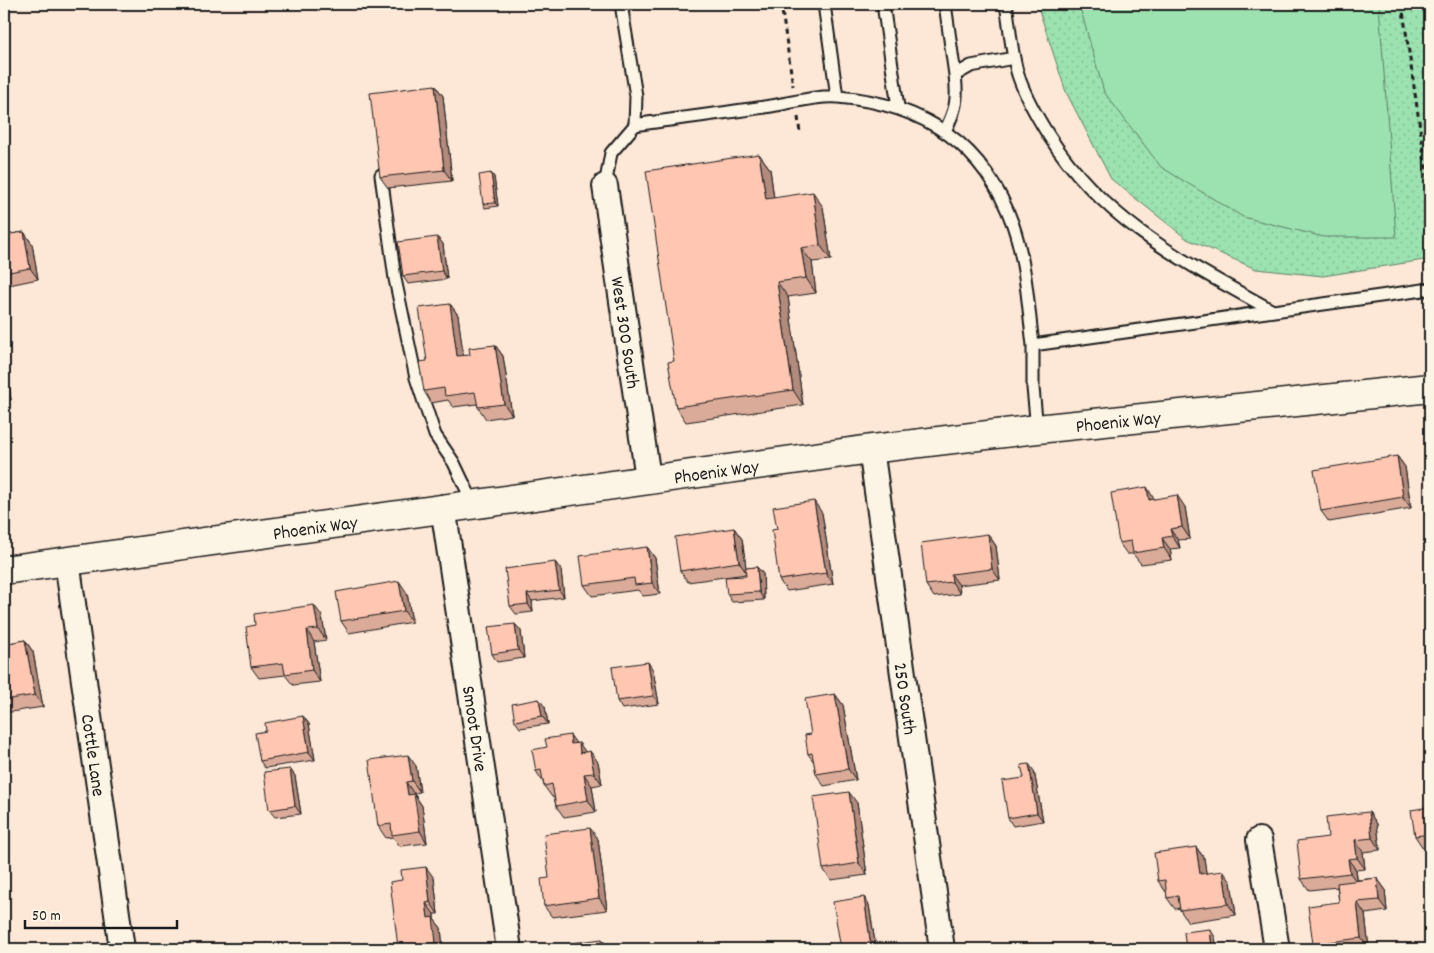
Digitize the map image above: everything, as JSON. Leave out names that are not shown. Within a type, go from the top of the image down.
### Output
[{"type":"street","name":"West 300 South","points":[[605,186],[648,478]]},
{"type":"street","name":"Phoenix Way","points":[[4,570],[648,478],[871,449],[1037,429],[1430,388]]},
{"type":"street","name":"250 South","points":[[871,449],[942,949]]},
{"type":"street","name":"Smoot Drive","points":[[443,507],[509,949]]},
{"type":"street","name":"Cottle Lane","points":[[67,561],[122,949]]},
{"type":"street","points":[[1260,840],[1277,949]]},
{"type":"lane","points":[[605,186],[611,153],[635,124],[636,96],[622,4]]},
{"type":"lane","points":[[824,4],[837,97]]},
{"type":"lane","points":[[883,4],[898,107]]},
{"type":"lane","points":[[945,4],[958,96],[955,111],[945,131]]},
{"type":"lane","points":[[1006,4],[1018,75],[1040,122],[1084,184],[1110,210],[1159,246],[1273,311]]},
{"type":"lane","points":[[955,75],[971,66],[1014,58]]},
{"type":"lane","points":[[635,124],[837,97],[898,107],[920,116],[945,131],[969,151],[987,173],[1013,225],[1022,258],[1033,345],[1033,388],[1037,429]]},
{"type":"lane","points":[[381,175],[395,279],[416,378],[435,435],[454,463],[473,503]]},
{"type":"lane","points":[[1033,345],[1430,289]]},
{"type":"path","points":[[781,4],[800,133]]},
{"type":"path","points":[[1402,4],[1430,197]]},
{"type":"green space","points":[[1037,4],[1430,4],[1430,259],[1323,276],[1256,269],[1187,239],[1111,179],[1066,92]]},
{"type":"green space","points":[[1079,4],[1379,4],[1396,237],[1324,237],[1243,217],[1161,167],[1104,92]]},
{"type":"building","points":[[435,85],[444,170],[380,177],[370,93]]},
{"type":"building","points":[[759,154],[766,199],[813,192],[820,245],[801,248],[806,278],[777,282],[793,390],[676,407],[668,362],[674,361],[646,171]]},
{"type":"building","points":[[491,173],[495,203],[483,204],[479,175]]},
{"type":"building","points":[[24,232],[30,268],[4,273],[4,235]]},
{"type":"building","points":[[437,237],[442,271],[403,276],[398,242]]},
{"type":"building","points":[[450,304],[457,356],[470,355],[469,348],[495,345],[504,404],[478,407],[475,392],[445,396],[444,388],[424,391],[419,362],[427,361],[419,308]]},
{"type":"building","points":[[1397,456],[1403,497],[1321,511],[1314,470]]},
{"type":"building","points":[[1147,487],[1149,500],[1177,495],[1182,527],[1170,529],[1172,536],[1162,538],[1164,548],[1133,553],[1131,541],[1119,543],[1111,493]]},
{"type":"building","points":[[814,501],[826,573],[779,580],[772,530],[777,529],[773,507]]},
{"type":"building","points":[[734,528],[739,562],[680,571],[675,537]]},
{"type":"building","points":[[988,534],[992,569],[951,574],[952,582],[926,585],[921,543]]},
{"type":"building","points":[[647,547],[652,583],[635,585],[634,578],[584,585],[580,556]]},
{"type":"building","points":[[555,562],[559,590],[527,594],[528,604],[510,606],[505,569]]},
{"type":"building","points":[[757,567],[759,592],[727,594],[725,577],[746,576],[745,568]]},
{"type":"building","points":[[399,581],[404,611],[341,621],[336,592]]},
{"type":"building","points":[[314,605],[318,629],[307,630],[312,670],[285,674],[283,663],[251,667],[246,627],[255,625],[254,614]]},
{"type":"building","points":[[515,624],[518,650],[492,654],[488,627]]},
{"type":"building","points":[[25,640],[35,695],[4,700],[4,644]]},
{"type":"building","points":[[648,662],[653,696],[617,701],[612,667]]},
{"type":"building","points":[[835,694],[848,769],[816,774],[812,753],[808,754],[805,735],[811,734],[805,699]]},
{"type":"building","points":[[539,699],[542,716],[515,721],[512,704]]},
{"type":"building","points":[[303,716],[309,752],[260,761],[255,733],[266,731],[265,723]]},
{"type":"building","points":[[570,735],[571,744],[579,743],[580,753],[590,751],[594,773],[584,774],[588,800],[556,806],[552,784],[544,786],[541,770],[536,771],[532,750],[547,747],[545,739]]},
{"type":"building","points":[[408,755],[412,781],[406,782],[408,795],[414,794],[420,831],[392,835],[391,824],[378,826],[369,760]]},
{"type":"building","points":[[1029,764],[1037,813],[1008,818],[1002,781],[1024,778],[1021,765]]},
{"type":"building","points":[[290,769],[295,806],[269,810],[264,772]]},
{"type":"building","points":[[849,792],[859,863],[823,869],[813,797]]},
{"type":"building","points":[[1430,807],[1430,834],[1415,836],[1411,810]]},
{"type":"building","points":[[1369,812],[1372,838],[1355,840],[1357,858],[1348,859],[1350,873],[1301,879],[1297,841],[1328,837],[1326,817]]},
{"type":"building","points":[[590,828],[599,898],[544,906],[541,879],[549,878],[544,834]]},
{"type":"building","points":[[1196,847],[1200,874],[1223,871],[1228,904],[1180,910],[1178,896],[1167,898],[1165,880],[1158,881],[1154,853]]},
{"type":"building","points":[[426,867],[430,902],[426,903],[428,918],[433,917],[436,943],[398,947],[390,882],[402,880],[401,870]]},
{"type":"building","points":[[1377,878],[1379,900],[1357,902],[1361,938],[1313,944],[1308,906],[1339,902],[1337,883]]},
{"type":"building","points":[[864,897],[871,947],[841,949],[833,902]]},
{"type":"building","points":[[1210,929],[1212,949],[1186,949],[1184,932]]},
{"type":"building","points":[[602,939],[603,949],[558,949],[558,945]]}]
